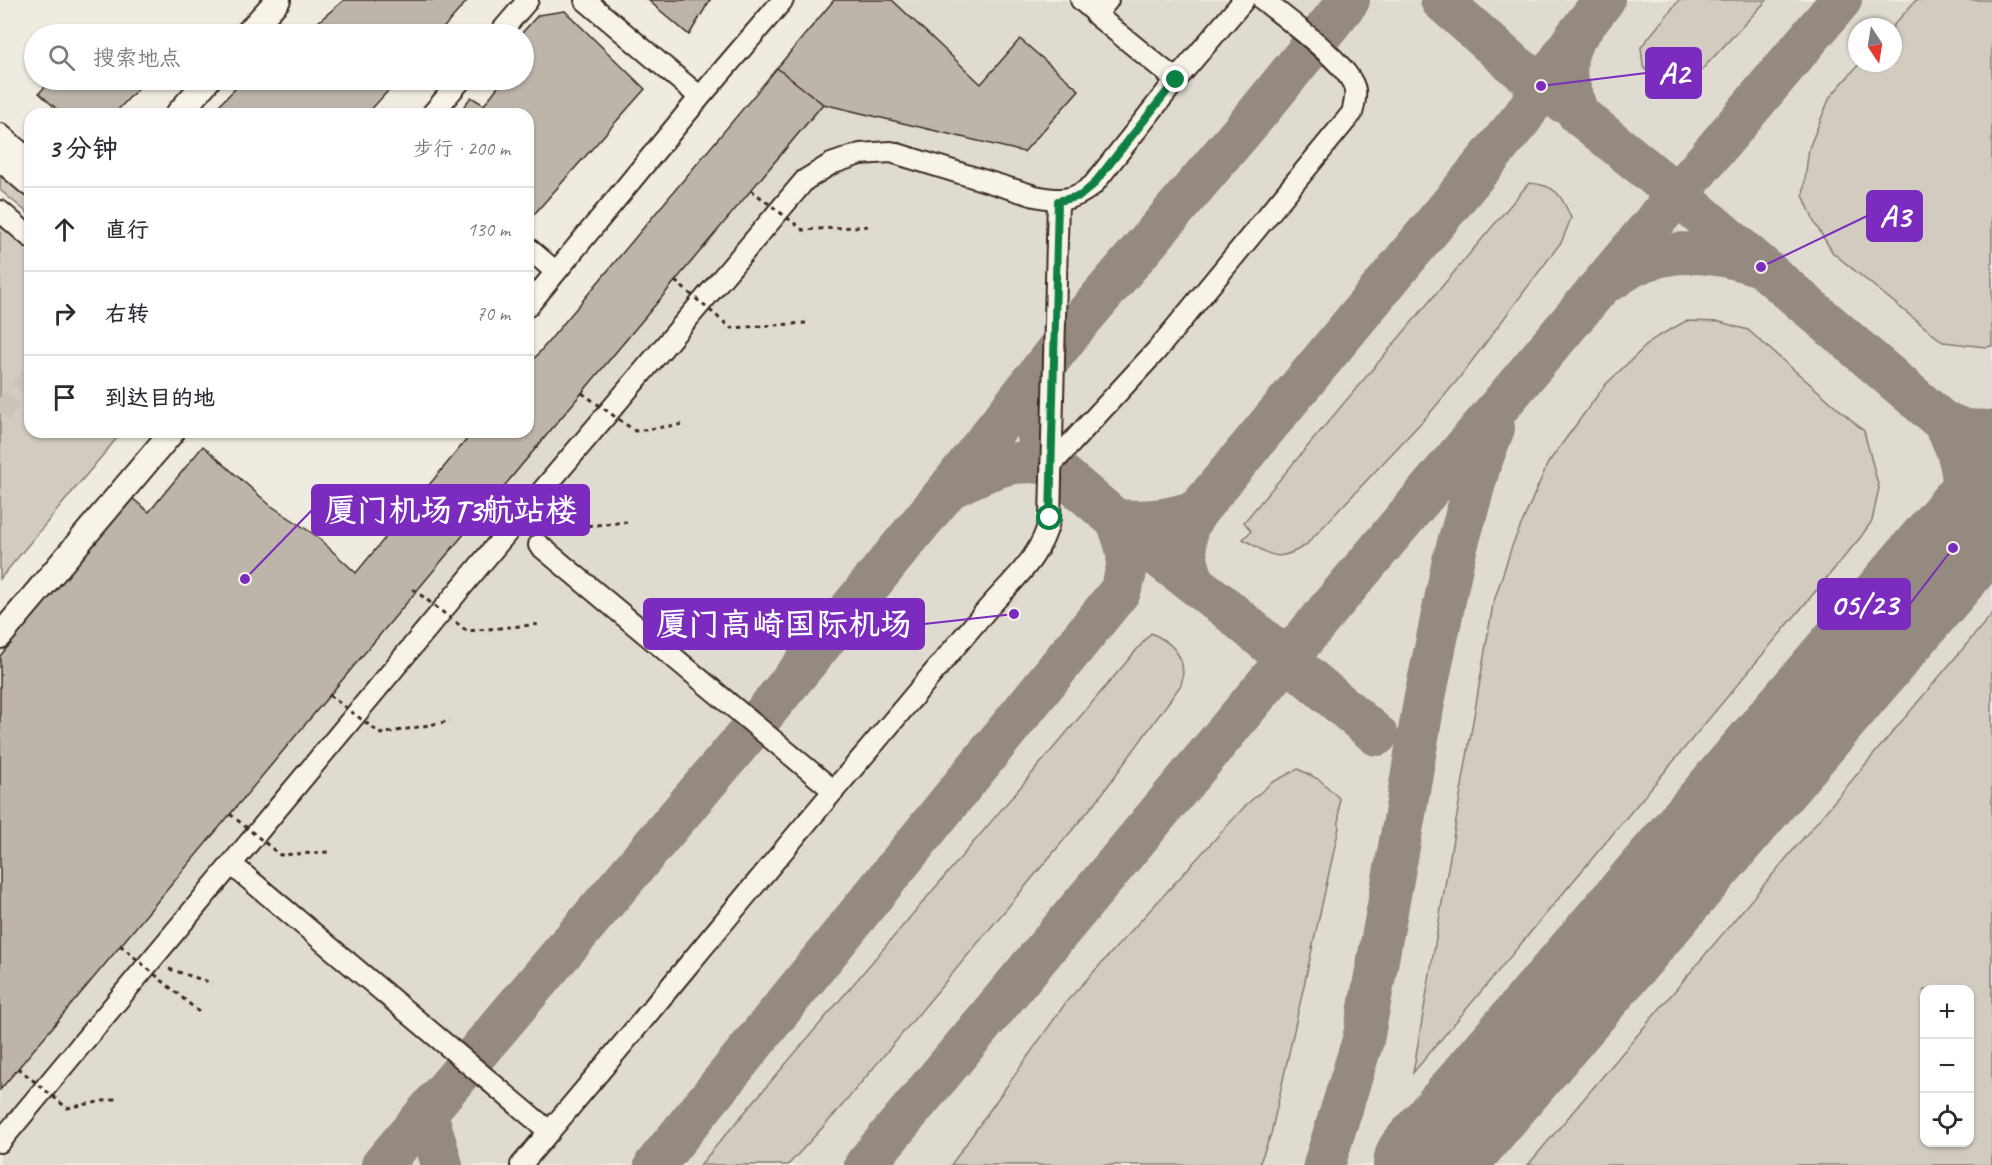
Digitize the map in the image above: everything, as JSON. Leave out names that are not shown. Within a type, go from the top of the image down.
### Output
[{"type":"main road","points":[[257,24],[278,0]]},
{"type":"main road","points":[[182,108],[199,90]]},
{"type":"main road","points":[[0,158],[24,179]]},
{"type":"main road","points":[[0,636],[166,438]]},
{"type":"lane","points":[[508,24],[528,0]]},
{"type":"lane","points":[[585,0],[700,97]]},
{"type":"lane","points":[[534,299],[783,0]]},
{"type":"lane","points":[[1081,0],[1103,7],[1096,15],[1176,80]]},
{"type":"lane","points":[[0,1142],[515,523],[805,180],[831,164],[860,154],[891,152],[1035,196],[1058,201],[1080,196],[1093,185],[1176,80],[1244,0]]},
{"type":"lane","points":[[1052,465],[1157,350],[1352,113],[1355,88],[1344,68],[1263,0]]},
{"type":"lane","points":[[437,108],[452,90]]},
{"type":"lane","points":[[0,134],[24,155]]},
{"type":"lane","points":[[521,1165],[834,790],[985,612],[1034,558],[1046,535],[1050,518],[1058,201]]},
{"type":"lane","points":[[0,211],[24,232]]},
{"type":"lane","points":[[534,253],[556,272]]},
{"type":"lane","points":[[0,645],[173,438]]},
{"type":"lane","points":[[539,545],[834,790]]},
{"type":"lane","points":[[231,864],[550,1132]]},
{"type":"path","points":[[751,190],[803,230],[870,226]]},
{"type":"path","points":[[675,281],[731,328],[806,323]]},
{"type":"path","points":[[582,393],[635,431],[684,424]]},
{"type":"path","points":[[505,486],[553,529],[627,522]]},
{"type":"path","points":[[413,589],[467,631],[542,624]]},
{"type":"path","points":[[329,695],[381,734],[450,721]]},
{"type":"path","points":[[230,814],[280,855],[328,852]]},
{"type":"path","points":[[120,945],[199,1012]]},
{"type":"path","points":[[159,978],[170,968],[212,983]]},
{"type":"path","points":[[18,1068],[68,1108],[119,1098]]},
{"type":"shaded area","points":[[834,0],[1992,0],[1992,1165],[0,1165],[0,656],[132,498],[149,512],[203,446],[270,505],[315,535],[356,572],[468,438],[534,438],[534,359]]},
{"type":"shaded area","points":[[1679,0],[1767,0],[1694,78],[1678,85],[1653,80],[1643,66],[1641,47]]},
{"type":"shaded area","points":[[1916,0],[1992,0],[1992,346],[1943,342],[1833,253],[1815,224],[1803,195],[1809,148],[1830,97],[1852,72],[1902,72],[1902,18],[1900,18]]},
{"type":"shaded area","points":[[0,172],[24,191],[24,210],[0,190]]},
{"type":"shaded area","points":[[1529,183],[1546,186],[1556,192],[1571,218],[1562,241],[1460,377],[1430,413],[1306,545],[1280,556],[1267,553],[1243,539],[1251,531],[1244,522]]},
{"type":"shaded area","points":[[0,222],[24,242],[24,438],[117,438],[0,579]]},
{"type":"shaded area","points":[[1686,321],[1720,322],[1748,330],[1864,431],[1879,488],[1872,521],[1413,1073],[1493,604],[1512,546],[1548,463],[1605,385],[1653,339]]},
{"type":"shaded area","points":[[1992,614],[1992,1165],[1528,1165]]},
{"type":"shaded area","points":[[1151,633],[1166,642],[1177,653],[1182,667],[1181,685],[1099,798],[835,1114],[788,1165],[700,1165]]},
{"type":"shaded area","points":[[1298,769],[1320,780],[1339,798],[1339,828],[1271,1134],[1259,1165],[951,1165],[1067,1001],[1247,804],[1271,783]]},
{"type":"building","points":[[344,0],[468,0],[447,24],[316,24]]},
{"type":"building","points":[[648,0],[710,0],[689,35]]},
{"type":"building","points":[[834,0],[892,0],[981,84],[1020,39],[1079,90],[1024,152],[823,104],[777,68]]},
{"type":"building","points":[[565,11],[645,89],[534,214],[534,108],[463,108],[471,97],[484,105],[495,90],[534,90],[534,24],[530,24],[538,15]]},
{"type":"building","points":[[777,68],[823,104],[0,1090],[0,656],[132,498],[149,512],[203,446],[270,505],[315,535],[356,573],[468,438],[534,438],[534,359]]},
{"type":"building","points":[[42,90],[137,90],[120,108],[55,108],[39,93]]},
{"type":"building","points":[[234,90],[389,90],[372,108],[216,108]]},
{"type":"taxiway","points":[[382,1165],[745,737],[950,487],[1071,332],[1260,110],[1349,0]]},
{"type":"taxiway","points":[[1441,0],[1511,62],[1563,102]]},
{"type":"taxiway","points":[[1196,585],[1188,564],[1186,534],[1198,510],[1522,118],[1573,40],[1604,0]]},
{"type":"taxiway","points":[[865,1165],[1841,0]]},
{"type":"taxiway","points":[[1573,40],[1567,56],[1566,76],[1578,114],[1677,194],[1942,421]]},
{"type":"taxiway","points":[[1611,280],[1650,259],[1680,253],[1712,254],[1757,265]]},
{"type":"taxiway","points":[[954,486],[989,470],[1013,463],[1051,465],[1032,415],[1031,382]]},
{"type":"taxiway","points":[[1953,548],[1961,516],[1963,483],[1957,451],[1942,421],[1965,430],[1992,431]]},
{"type":"taxiway","points":[[1324,1165],[1363,1040],[1424,702],[1453,561],[1480,465],[1494,428]]},
{"type":"taxiway","points":[[1051,465],[1377,735]]},
{"type":"taxiway","points":[[655,1165],[1120,591],[1126,571],[1127,555],[1116,520],[1158,520],[1198,510]]},
{"type":"taxiway","points":[[427,1113],[442,1165]]},
{"type":"runway","points":[[1426,1165],[1992,502]]},
{"type":"tunnel","points":[[0,413],[24,384]]},
{"type":"place","name":"A2","points":[[1541,86]]},
{"type":"place","name":"A3","points":[[1761,267]]},
{"type":"place","name":"05/23","points":[[1953,548]]},
{"type":"place","name":"厦门机场T3航站楼","points":[[245,579]]},
{"type":"place","name":"厦门高崎国际机场","points":[[1014,614]]},
{"type":"route","points":[[1050,518],[1058,201],[1080,196],[1093,185],[1176,80]]}]
